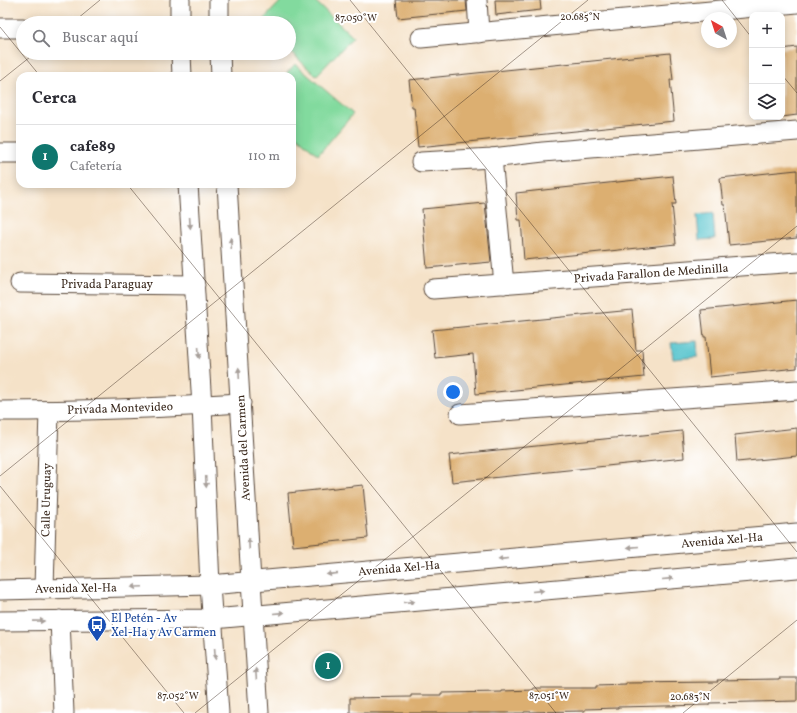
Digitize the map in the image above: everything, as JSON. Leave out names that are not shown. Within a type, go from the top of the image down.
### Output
[{"type":"street","points":[[180,0],[180,16]]},
{"type":"street","points":[[219,0],[219,16]]},
{"type":"street","points":[[477,0],[479,33]]},
{"type":"street","points":[[421,38],[797,3]]},
{"type":"street","points":[[0,28],[16,28]]},
{"type":"street","points":[[181,60],[182,72]]},
{"type":"street","points":[[220,60],[221,72]]},
{"type":"street","points":[[421,162],[492,158],[542,152],[797,131]]},
{"type":"street","points":[[0,153],[16,153]]},
{"type":"street","points":[[492,158],[504,284]]},
{"type":"street","points":[[188,188],[202,406],[210,585],[219,713]]},
{"type":"street","name":"Avenida del Carmen","points":[[227,188],[259,713]]},
{"type":"street","name":"Privada Farallon de Medinilla","points":[[433,289],[797,262]]},
{"type":"street","name":"Privada Paraguay","points":[[20,284],[195,285]]},
{"type":"street","points":[[460,414],[797,390]]},
{"type":"street","name":"Privada Montevideo","points":[[0,411],[49,411],[202,406],[241,403]]},
{"type":"street","name":"Calle Uruguay","points":[[44,589],[49,411]]},
{"type":"street","name":"Avenida Xel-Ha","points":[[0,590],[210,585],[797,533]]},
{"type":"street","points":[[0,621],[213,619],[797,568]]},
{"type":"street","points":[[60,620],[64,713]]},
{"type":"green space","points":[[282,0],[314,0],[353,37],[316,76],[296,57],[296,16],[267,16]]},
{"type":"green space","points":[[295,64],[353,114],[318,155],[296,136],[296,72],[288,72]]},
{"type":"water","points":[[713,213],[715,239],[699,240],[697,215]]},
{"type":"water","points":[[697,341],[698,357],[673,359],[671,343]]},
{"type":"building","points":[[396,0],[466,0],[467,11],[398,18]]},
{"type":"building","points":[[495,0],[540,0],[541,10],[496,15]]},
{"type":"building","points":[[797,47],[797,115],[785,117],[785,84],[785,49]]},
{"type":"building","points":[[670,53],[673,80],[670,80],[674,121],[418,147],[414,107],[412,107],[409,80]]},
{"type":"building","points":[[797,170],[797,238],[729,245],[725,205],[723,205],[720,178]]},
{"type":"building","points":[[673,176],[676,204],[672,204],[676,244],[524,260],[521,220],[518,220],[516,193]]},
{"type":"building","points":[[485,203],[491,262],[427,268],[422,209]]},
{"type":"building","points":[[797,300],[797,368],[710,377],[706,337],[704,337],[701,310]]},
{"type":"building","points":[[632,310],[636,350],[642,350],[644,377],[476,394],[473,354],[435,358],[432,330]]},
{"type":"building","points":[[797,428],[797,456],[737,462],[735,435]]},
{"type":"building","points":[[682,431],[684,458],[452,482],[449,455]]},
{"type":"building","points":[[363,485],[368,538],[293,546],[288,493]]},
{"type":"building","points":[[797,678],[797,701],[618,707],[585,709],[585,711],[524,713],[350,713],[350,698],[411,697],[411,695],[441,695],[441,693],[533,690],[533,688],[596,688],[596,686],[626,685],[626,683],[718,682],[717,680]]},
{"type":"place","name":"El Petén - Av Xel-Ha y Av Carmen","points":[[97,642]]},
{"type":"place","name":"cafe89","points":[[328,666]]}]
